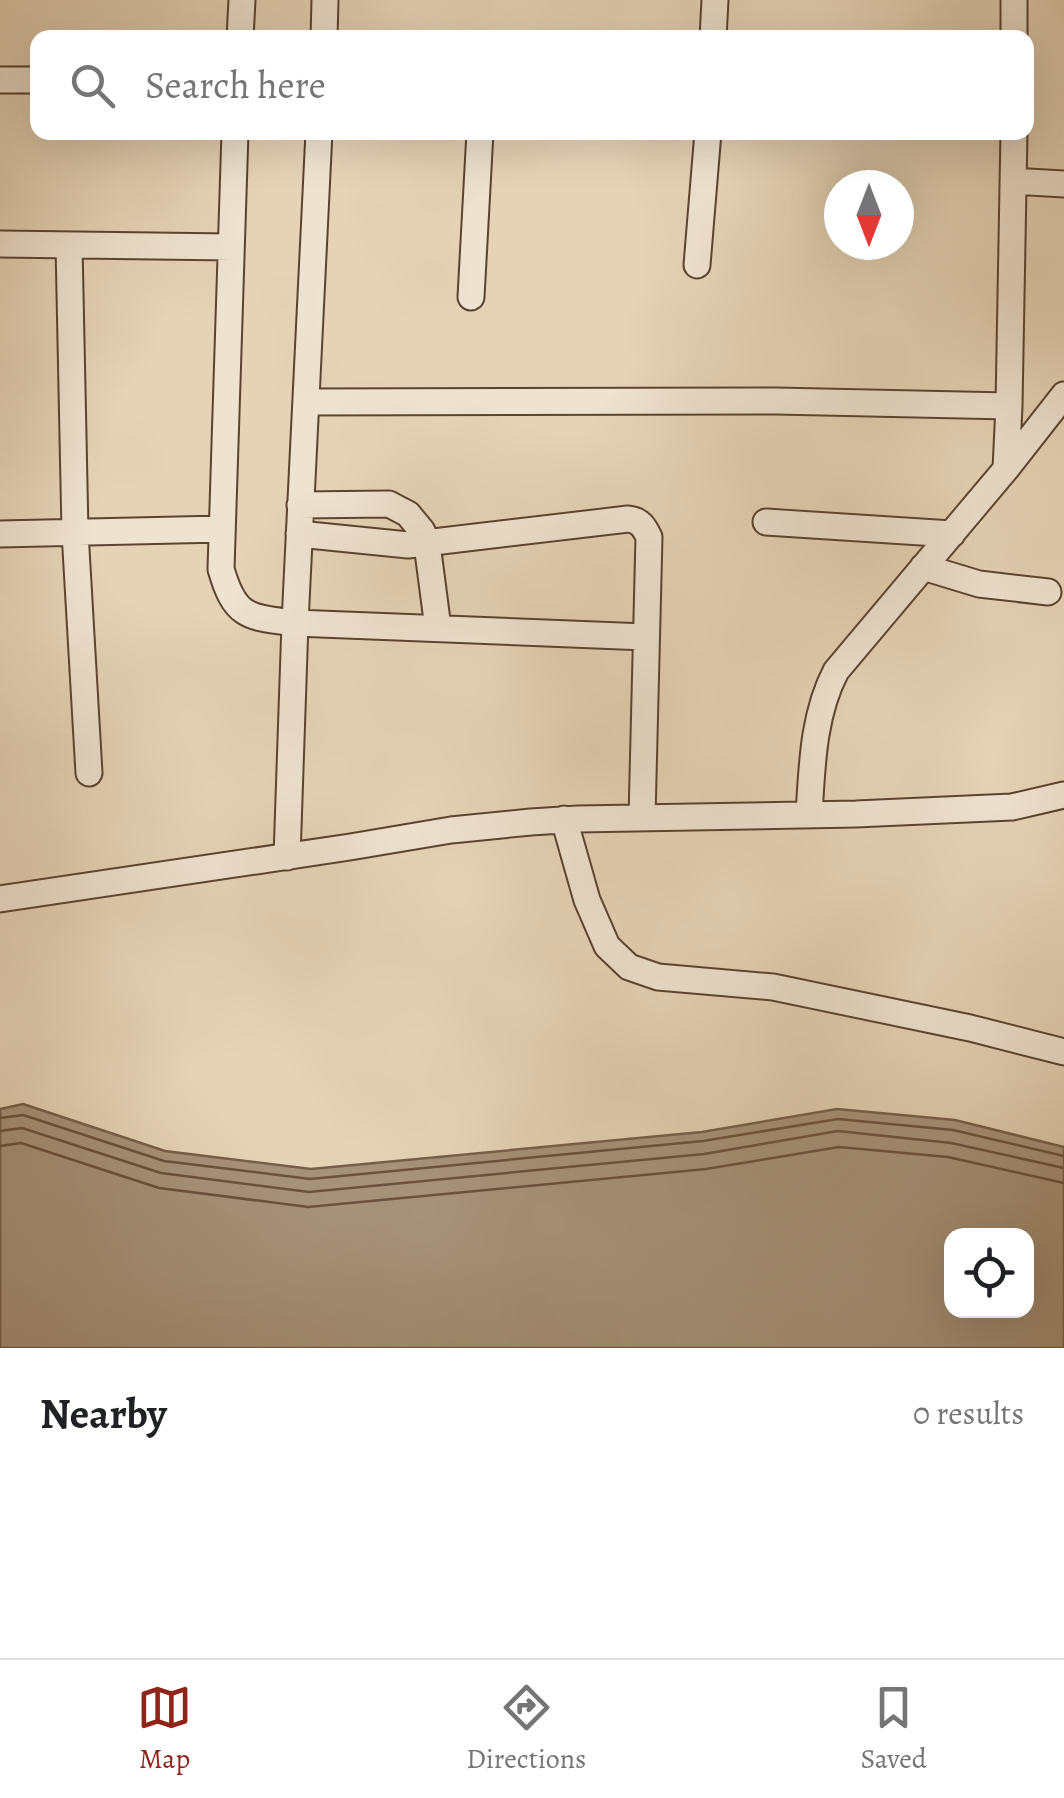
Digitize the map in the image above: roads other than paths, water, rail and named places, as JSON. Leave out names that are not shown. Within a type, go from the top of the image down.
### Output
[{"type":"street","points":[[240,30],[242,0]]},
{"type":"street","points":[[324,30],[325,0]]},
{"type":"street","points":[[713,30],[715,0]]},
{"type":"street","points":[[1014,0],[1014,30]]},
{"type":"street","points":[[0,80],[30,80]]},
{"type":"street","points":[[235,140],[222,568],[228,593],[241,609],[256,618],[295,623],[646,637]]},
{"type":"street","points":[[287,857],[319,140]]},
{"type":"street","points":[[470,296],[480,140]]},
{"type":"street","points":[[696,265],[707,140]]},
{"type":"street","points":[[1006,469],[1014,140]]},
{"type":"street","points":[[1013,181],[1064,184]]},
{"type":"street","points":[[0,244],[231,247]]},
{"type":"street","points":[[69,245],[75,532],[90,773]]},
{"type":"street","points":[[809,815],[820,712],[836,671],[1064,395]]},
{"type":"street","points":[[307,402],[776,401],[1009,406]]},
{"type":"street","points":[[300,505],[389,504],[408,514],[427,544],[438,628]]},
{"type":"street","points":[[299,534],[408,545],[635,520],[644,526],[649,537],[642,817]]},
{"type":"street","points":[[766,522],[952,534]]},
{"type":"street","points":[[0,534],[222,529]]},
{"type":"street","points":[[924,567],[979,584],[1048,592]]},
{"type":"street","points":[[0,899],[451,830],[564,820],[1012,806],[1064,796]]},
{"type":"street","points":[[564,820],[587,900],[608,946],[629,967],[658,977],[773,987],[1064,1052]]},
{"type":"water","points":[[23,1104],[165,1151],[311,1169],[702,1132],[837,1109],[955,1120],[1064,1147],[1064,1348],[0,1348],[0,1109]]}]
